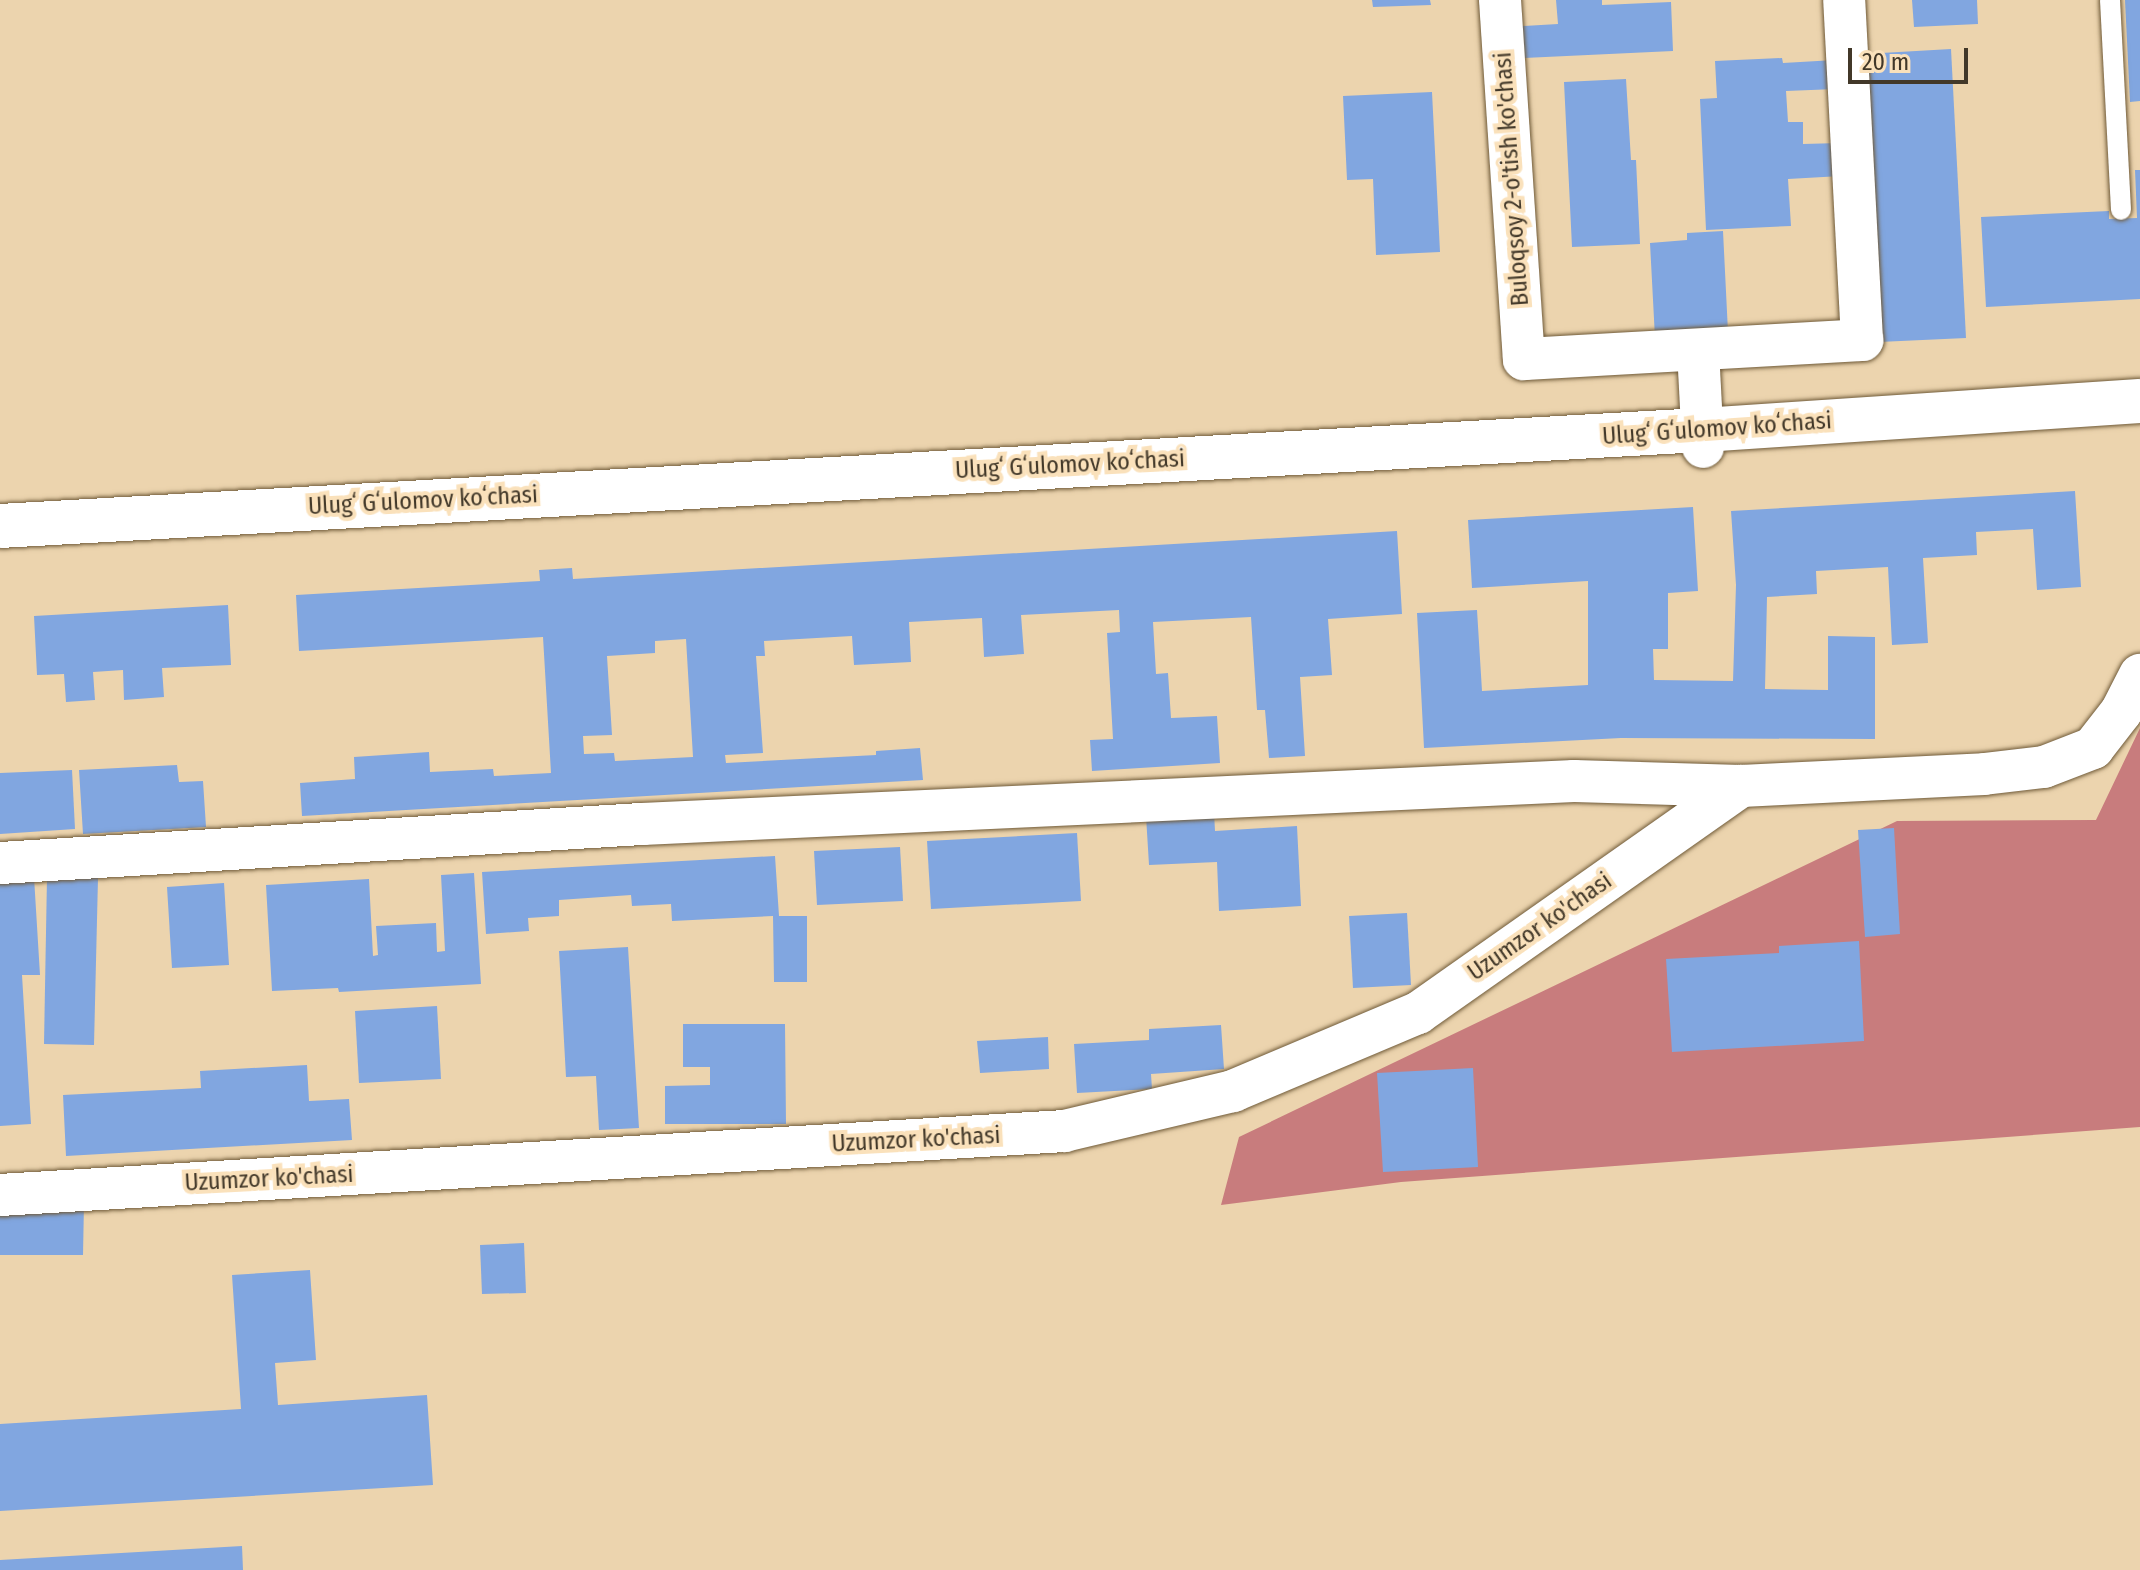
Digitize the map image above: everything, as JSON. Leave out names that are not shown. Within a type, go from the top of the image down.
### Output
[{"type":"main road","name":"Ulugʻ Gʻulomov koʻchasi","points":[[0,544],[1702,439],[2140,401]]},
{"type":"main road","name":"Ulugʻ Gʻulomov koʻchasi","points":[[0,526],[1702,439],[2140,420]]},
{"type":"street","name":"Buloqsoy 2-o'tish ko'chasi","points":[[1500,0],[1524,359],[1698,350]]},
{"type":"street","points":[[1702,439],[1698,350],[1862,340],[1844,0]]},
{"type":"street","points":[[0,863],[642,824],[1558,782],[1741,786],[1984,774],[2044,767],[2093,748],[2121,712],[2140,675]]},
{"type":"street","name":"Uzumzor ko'chasi","points":[[0,1195],[1064,1131],[1233,1091],[1418,1013],[1741,786]]},
{"type":"lane","points":[[2110,0],[2121,210]]},
{"type":"shaded area","points":[[2140,728],[2140,1127],[1401,1182],[1221,1205],[1239,1137],[1897,821],[2096,820]]},
{"type":"building","points":[[1372,0],[1430,0],[1431,5],[1373,7]]},
{"type":"building","points":[[1556,0],[1602,0],[1602,5],[1671,2],[1673,51],[1524,58],[1522,26],[1558,24]]},
{"type":"building","points":[[1912,0],[1977,0],[1978,24],[1914,27]]},
{"type":"building","points":[[2125,0],[2140,0],[2140,101],[2130,102]]},
{"type":"building","points":[[1951,49],[1966,338],[1879,342],[1864,54]]},
{"type":"building","points":[[1782,58],[1783,63],[1835,60],[1836,89],[1786,91],[1788,122],[1803,122],[1803,144],[1840,143],[1841,176],[1788,179],[1791,226],[1706,230],[1700,99],[1717,98],[1715,61]]},
{"type":"building","points":[[1626,79],[1631,160],[1636,160],[1640,244],[1572,247],[1564,82]]},
{"type":"building","points":[[1432,92],[1440,252],[1376,255],[1373,179],[1347,180],[1343,96]]},
{"type":"building","points":[[2135,170],[2140,170],[2140,299],[1986,307],[1981,217],[2109,211],[2109,219],[2137,218]]},
{"type":"building","points":[[1723,231],[1728,332],[1655,338],[1650,243],[1687,240],[1687,233]]},
{"type":"building","points":[[2075,491],[2081,587],[2037,590],[2033,529],[1976,532],[1977,555],[1923,558],[1928,643],[1892,645],[1888,567],[1816,571],[1817,594],[1767,597],[1765,689],[1828,690],[1828,636],[1875,637],[1875,739],[1621,738],[1424,748],[1417,613],[1477,610],[1482,691],[1588,685],[1588,581],[1472,588],[1468,520],[1693,507],[1698,591],[1668,593],[1668,649],[1653,649],[1654,680],[1733,681],[1736,585],[1731,511]]},
{"type":"building","points":[[1397,531],[1402,614],[1328,619],[1332,675],[1300,677],[1305,756],[1269,758],[1265,710],[1257,710],[1251,617],[1153,622],[1156,674],[1168,673],[1171,718],[1217,716],[1220,763],[1092,771],[1090,740],[1113,739],[1107,633],[1120,632],[1119,610],[1021,615],[1024,654],[984,657],[982,618],[909,622],[911,662],[854,665],[852,636],[764,641],[765,656],[756,656],[763,753],[725,755],[726,763],[876,755],[876,751],[920,748],[923,780],[302,816],[300,783],[355,779],[354,757],[429,752],[430,772],[493,769],[494,776],[551,773],[543,637],[299,651],[296,595],[540,581],[539,570],[572,568],[573,579]],"holes":[[[686,639],[693,757],[615,761],[614,753],[584,754],[583,736],[612,735],[607,656],[655,653],[655,641]]]},
{"type":"building","points":[[228,605],[231,665],[162,668],[164,697],[124,700],[123,670],[93,672],[95,700],[66,702],[64,674],[37,675],[34,616]]},
{"type":"building","points":[[177,765],[179,782],[203,781],[206,827],[83,834],[79,770]]},
{"type":"building","points":[[72,770],[75,829],[0,834],[0,773]]},
{"type":"building","points":[[1214,812],[1215,831],[1297,826],[1301,906],[1219,911],[1217,862],[1149,865],[1146,816]]},
{"type":"building","points":[[1894,828],[1900,934],[1865,937],[1858,830]]},
{"type":"building","points":[[1077,833],[1081,901],[931,909],[927,841]]},
{"type":"building","points":[[900,847],[903,901],[817,905],[814,851]]},
{"type":"building","points":[[775,856],[779,916],[807,916],[807,982],[774,982],[773,916],[672,921],[671,904],[632,906],[631,895],[559,900],[559,916],[528,918],[529,931],[486,934],[482,872]]},
{"type":"building","points":[[474,873],[481,984],[339,992],[338,988],[272,991],[266,885],[369,879],[373,956],[378,955],[376,926],[436,923],[437,952],[445,951],[441,875]]},
{"type":"building","points":[[34,877],[40,975],[22,975],[31,1124],[0,1126],[0,879]]},
{"type":"building","points":[[47,877],[98,878],[94,1045],[44,1044]]},
{"type":"building","points":[[224,883],[229,965],[172,968],[167,887]]},
{"type":"building","points":[[1407,913],[1411,985],[1353,988],[1349,916]]},
{"type":"building","points":[[1859,941],[1864,1041],[1672,1052],[1666,959],[1779,953],[1779,946]]},
{"type":"building","points":[[628,947],[639,1128],[599,1130],[596,1076],[566,1077],[559,951]]},
{"type":"building","points":[[437,1006],[441,1079],[359,1083],[355,1011]]},
{"type":"building","points":[[683,1024],[785,1024],[786,1124],[665,1124],[665,1086],[710,1085],[710,1067],[683,1067]]},
{"type":"building","points":[[1221,1025],[1224,1069],[1151,1074],[1152,1089],[1077,1093],[1074,1044],[1149,1040],[1149,1029]]},
{"type":"building","points":[[1048,1037],[1049,1069],[980,1073],[977,1041]]},
{"type":"building","points":[[307,1065],[309,1101],[349,1099],[352,1140],[66,1156],[63,1095],[201,1088],[200,1071]]},
{"type":"building","points":[[1473,1068],[1478,1167],[1383,1172],[1377,1073]]},
{"type":"building","points":[[0,1202],[84,1203],[83,1255],[0,1255]]},
{"type":"building","points":[[524,1243],[526,1293],[482,1294],[480,1245]]},
{"type":"building","points":[[310,1270],[316,1360],[275,1363],[278,1405],[427,1395],[433,1485],[0,1511],[0,1424],[241,1409],[232,1275]]},
{"type":"building","points":[[242,1546],[243,1570],[0,1570],[0,1560]]}]
